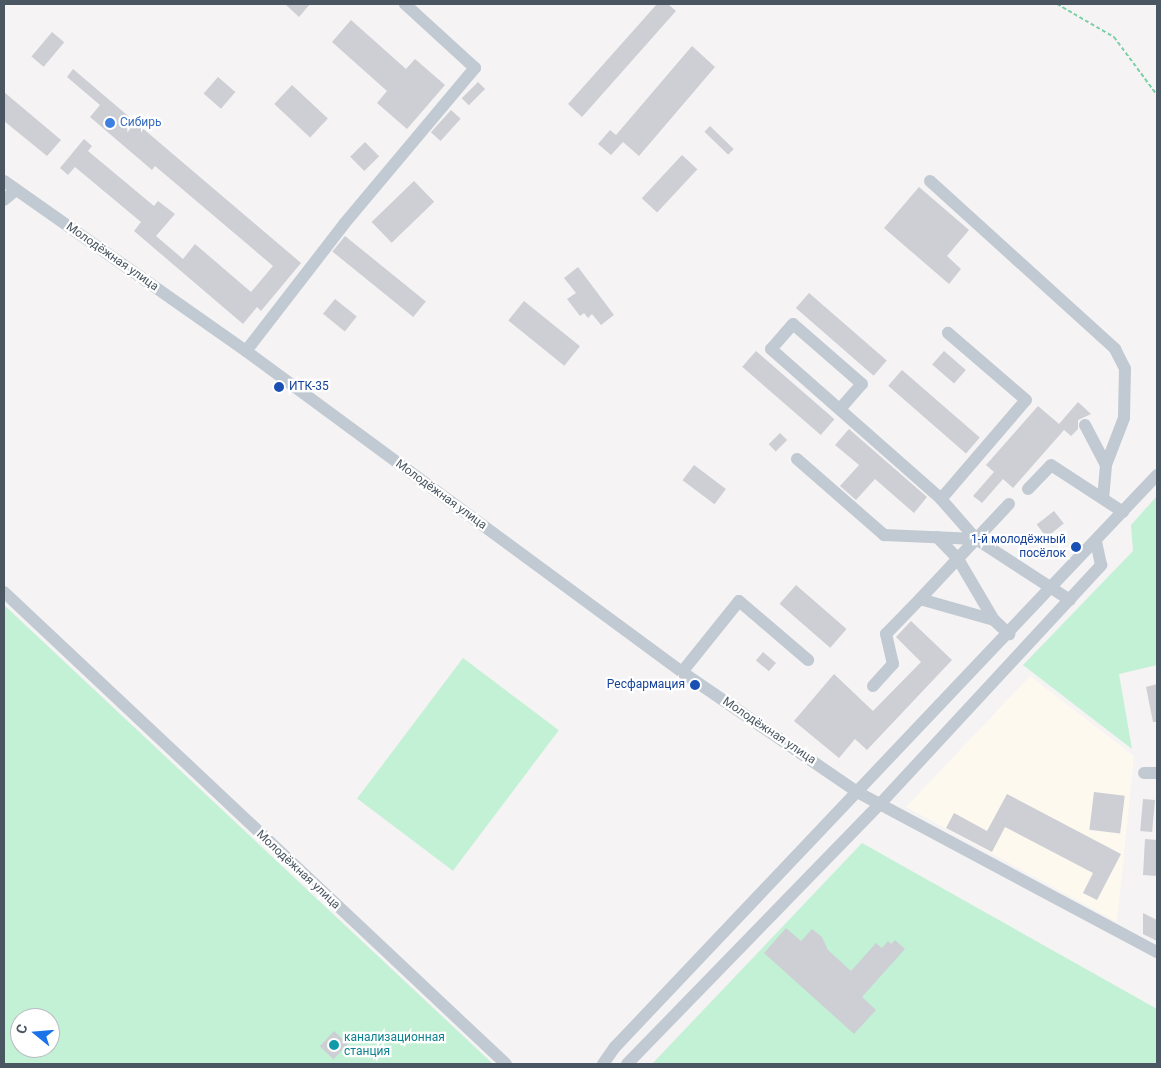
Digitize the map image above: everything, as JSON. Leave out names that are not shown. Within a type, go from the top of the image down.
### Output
[{"type":"street","points":[[246,351],[344,224],[475,68],[405,4]]},
{"type":"street","name":"Молодёжная улица","points":[[4,181],[246,351],[682,672],[860,792],[1157,952]]},
{"type":"street","points":[[930,181],[1115,349],[1125,369],[1124,418],[1106,466],[1103,497]]},
{"type":"street","points":[[4,200],[16,190]]},
{"type":"street","points":[[840,409],[862,384],[793,324],[771,349],[941,499],[976,539],[1054,587],[1070,600]]},
{"type":"street","points":[[941,499],[1026,400],[948,333]]},
{"type":"street","points":[[1085,425],[1106,466]]},
{"type":"street","points":[[797,459],[884,534],[976,539]]},
{"type":"street","points":[[1028,489],[1051,465],[1103,497],[1123,512]]},
{"type":"street","points":[[603,1064],[615,1047],[860,792],[1157,475]]},
{"type":"street","points":[[873,686],[893,664],[886,634],[1008,504]]},
{"type":"street","points":[[937,536],[958,559],[994,620],[1009,634]]},
{"type":"street","points":[[615,1047],[628,1063],[880,804],[1101,566],[1096,542]]},
{"type":"street","name":"Молодёжная улица","points":[[4,592],[506,1064]]},
{"type":"street","points":[[920,599],[994,620]]},
{"type":"street","points":[[682,672],[739,601],[808,660]]},
{"type":"path","points":[[1057,4],[1114,37],[1157,95]]},
{"type":"shaded area","points":[[1030,676],[1134,756],[1117,922],[906,807]]},
{"type":"green space","points":[[1157,496],[1157,665],[1119,674],[1132,749],[1023,665],[1133,551],[1131,525]]},
{"type":"green space","points":[[4,605],[493,1064],[4,1064]]},
{"type":"green space","points":[[463,658],[559,730],[453,871],[357,799]]},
{"type":"green space","points":[[862,843],[1157,1009],[1157,1064],[652,1064]]},
{"type":"building","points":[[285,4],[310,4],[299,17]]},
{"type":"building","points":[[657,4],[668,4],[676,11],[582,117],[568,104]]},
{"type":"building","points":[[351,20],[406,69],[415,59],[445,85],[407,129],[377,103],[387,91],[332,42]]},
{"type":"building","points":[[52,32],[64,42],[44,67],[31,57]]},
{"type":"building","points":[[692,46],[715,67],[639,156],[623,142],[611,155],[598,144],[610,130],[616,135]]},
{"type":"building","points":[[73,69],[301,263],[261,311],[257,307],[243,324],[134,231],[141,222],[75,167],[68,175],[60,168],[84,139],[92,146],[88,151],[154,206],[158,201],[175,214],[156,236],[183,259],[195,244],[251,292],[273,266],[155,166],[152,170],[90,117],[100,105],[67,77]]},
{"type":"building","points":[[218,77],[235,92],[221,109],[204,94]]},
{"type":"building","points":[[478,82],[485,89],[469,105],[462,98]]},
{"type":"building","points":[[292,85],[328,118],[310,137],[274,104]]},
{"type":"building","points":[[4,92],[61,140],[47,156],[4,121]]},
{"type":"building","points":[[451,110],[461,119],[441,141],[431,132]]},
{"type":"building","points":[[710,126],[734,149],[728,155],[704,132]]},
{"type":"building","points":[[365,142],[379,156],[364,171],[350,157]]},
{"type":"building","points":[[682,155],[697,169],[657,212],[642,198]]},
{"type":"building","points":[[414,181],[434,202],[392,243],[372,222]]},
{"type":"building","points":[[919,187],[969,230],[947,256],[961,269],[949,284],[884,228]]},
{"type":"building","points":[[345,236],[426,301],[413,317],[332,252]]},
{"type":"building","points":[[578,267],[614,315],[601,325],[592,314],[588,318],[584,313],[580,316],[567,299],[576,293],[564,278]]},
{"type":"building","points":[[809,293],[887,361],[874,376],[796,308]]},
{"type":"building","points":[[335,299],[357,317],[345,331],[323,314]]},
{"type":"building","points":[[524,301],[580,346],[564,366],[508,320]]},
{"type":"building","points":[[756,351],[834,419],[821,435],[742,367]]},
{"type":"building","points":[[944,351],[966,370],[954,384],[932,365]]},
{"type":"building","points":[[902,370],[980,438],[966,453],[888,386]]},
{"type":"building","points":[[1078,402],[1091,414],[1078,420],[1078,429],[1071,436],[1064,430],[1013,488],[1003,479],[982,503],[973,496],[994,472],[986,465],[1038,406],[1059,424]]},
{"type":"building","points":[[849,429],[927,497],[914,513],[875,479],[856,500],[840,486],[859,465],[835,445]]},
{"type":"building","points":[[780,433],[787,440],[776,451],[769,444]]},
{"type":"building","points":[[694,465],[726,489],[715,504],[683,480]]},
{"type":"building","points":[[1054,511],[1064,524],[1047,537],[1037,525]]},
{"type":"building","points":[[796,585],[847,629],[830,648],[780,604]]},
{"type":"building","points":[[911,621],[952,660],[867,750],[855,739],[839,758],[794,721],[834,674],[873,711],[921,662],[896,637]]},
{"type":"building","points":[[763,652],[776,663],[769,671],[756,660]]},
{"type":"building","points":[[1157,684],[1157,722],[1153,722],[1146,687]]},
{"type":"building","points":[[1094,792],[1125,796],[1120,833],[1089,830]]},
{"type":"building","points":[[1007,794],[1121,854],[1097,900],[1083,893],[1093,873],[1005,827],[992,852],[946,828],[954,813],[987,831]]},
{"type":"building","points":[[1143,799],[1155,800],[1152,832],[1140,831]]},
{"type":"building","points":[[1145,839],[1157,840],[1157,876],[1143,875]]},
{"type":"building","points":[[1143,913],[1157,920],[1157,941],[1143,934]]},
{"type":"building","points":[[786,928],[801,941],[812,929],[822,937],[828,950],[851,971],[876,943],[882,948],[888,941],[891,944],[895,940],[905,949],[862,997],[876,1010],[854,1034],[764,953]]},
{"type":"building","name":"канализационная станция","points":[[334,1031],[348,1044],[334,1059],[320,1046]]},
{"type":"place","name":"Сибирь","points":[[110,123]]},
{"type":"place","name":"ИТК-35","points":[[279,387]]},
{"type":"place","name":"1-й молодёжный посёлок","points":[[1076,547]]},
{"type":"place","name":"Ресфармация","points":[[695,685]]},
{"type":"place","name":"канализационная станция","points":[[334,1045]]}]
